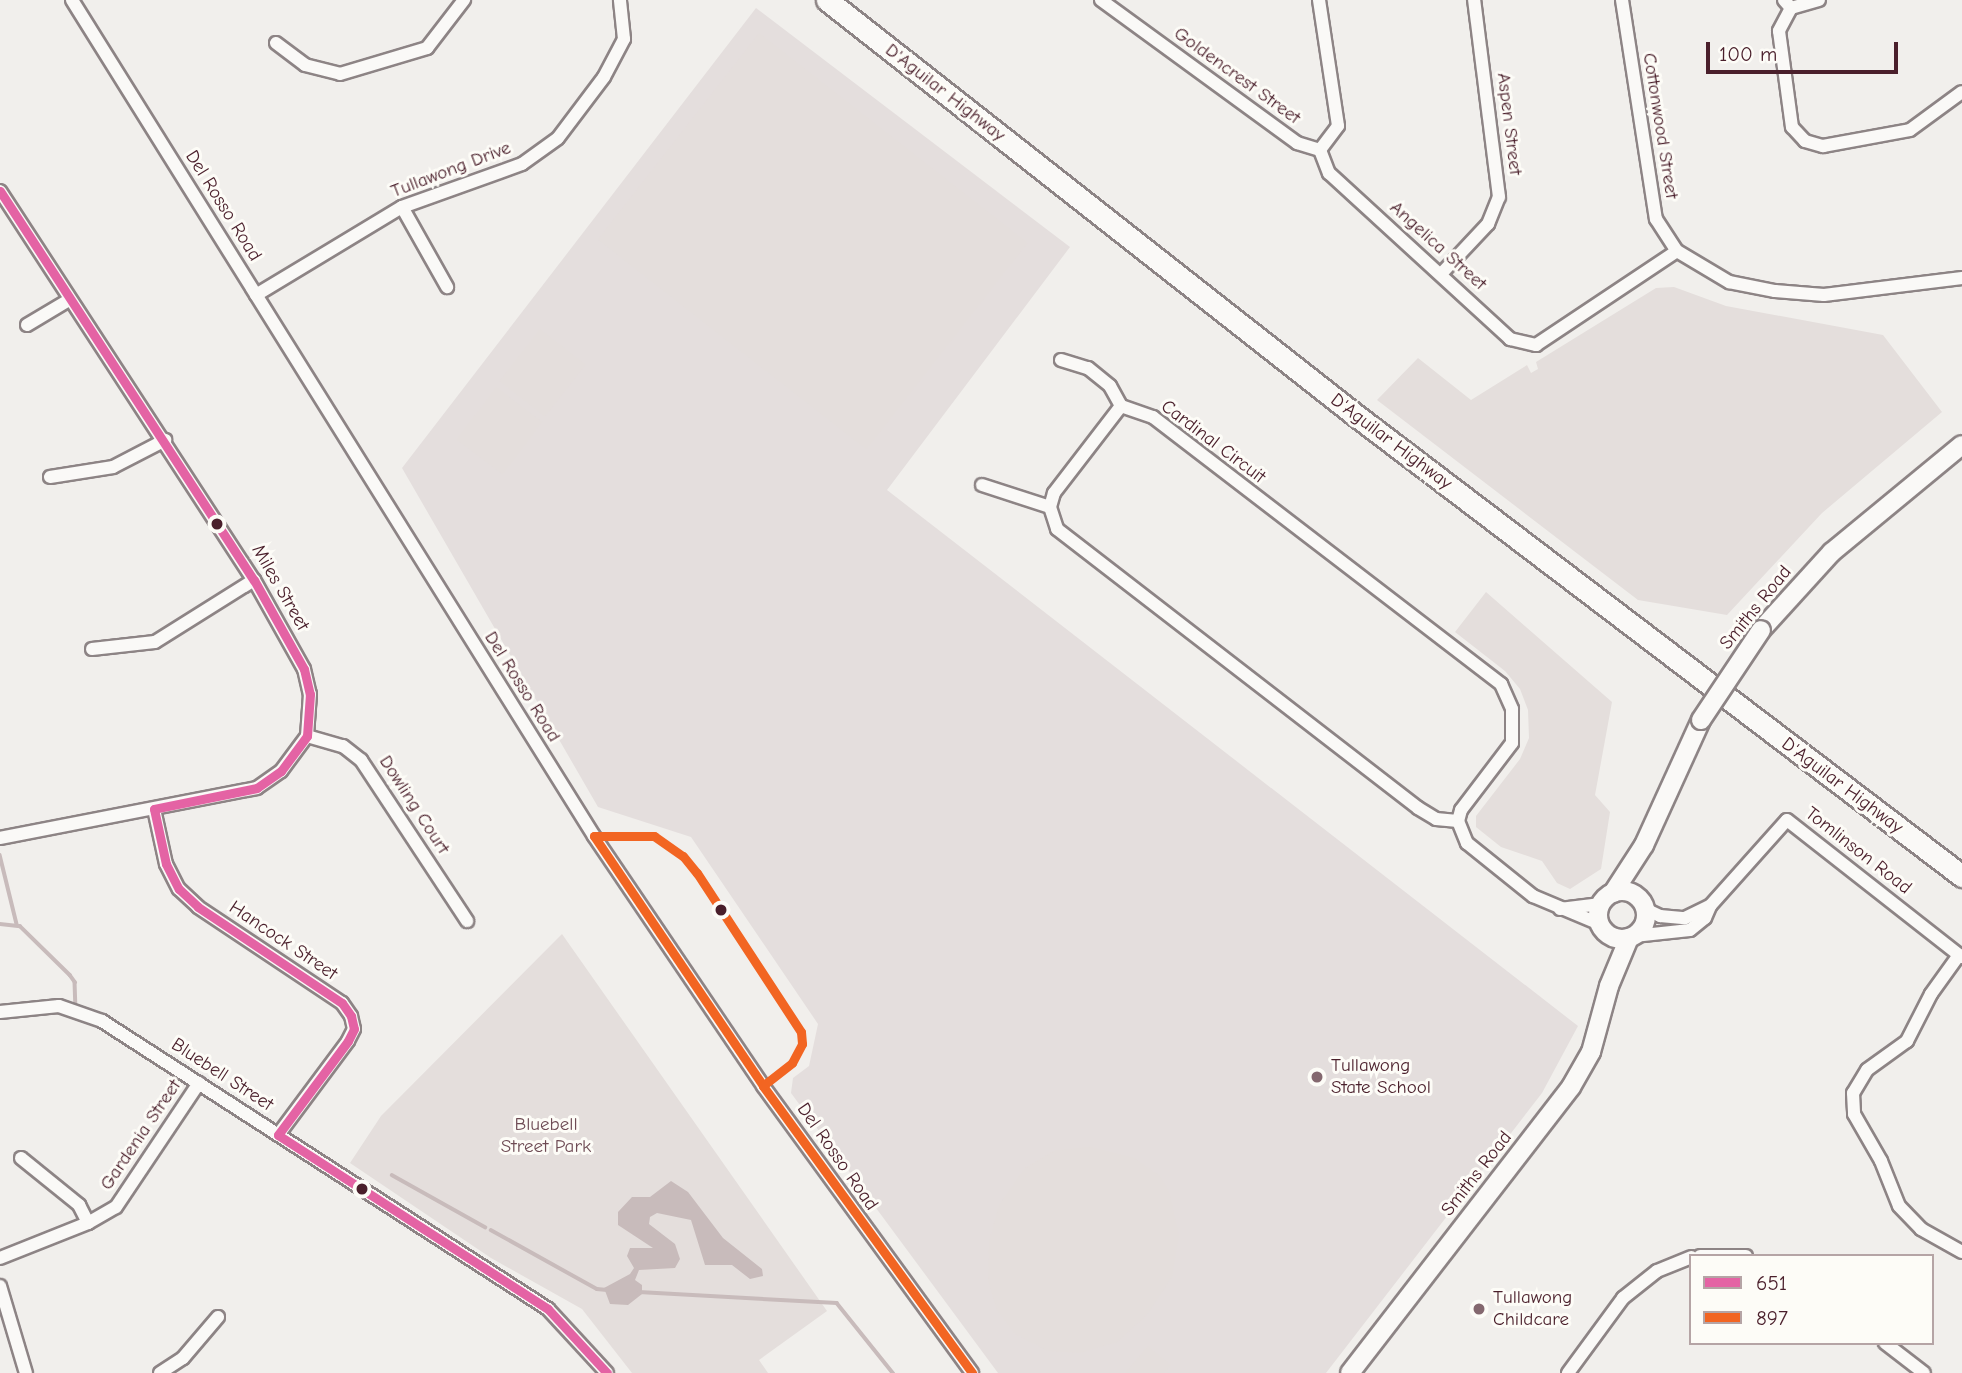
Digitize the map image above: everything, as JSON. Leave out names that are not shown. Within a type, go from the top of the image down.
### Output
[{"type":"highway","name":"D'Aguilar Highway","points":[[827,0],[1354,414],[1962,876]]},
{"type":"main road","name":"Smiths Road","points":[[1607,898],[1644,845],[1702,720],[1761,630],[1832,552],[1962,445]]},
{"type":"main road","name":"Smiths Road","points":[[1643,905],[1644,845]]},
{"type":"main road","points":[[1629,892],[1643,905],[1644,924],[1631,937],[1615,937],[1602,926],[1607,898],[1629,892]]},
{"type":"main road","name":"Smiths Road","points":[[1602,926],[1609,986]]},
{"type":"main road","name":"Smiths Road","points":[[1350,1373],[1571,1087],[1591,1052],[1609,986],[1631,937]]},
{"type":"street","name":"Del Rosso Road","points":[[72,0],[624,882],[763,1086],[972,1373]]},
{"type":"street","points":[[276,43],[305,65],[340,74],[427,48],[464,0]]},
{"type":"street","name":"Tullawong Drive","points":[[256,295],[402,207],[522,164],[558,138],[604,77],[624,39],[620,0]]},
{"type":"street","name":"Goldencrest Street","points":[[1101,0],[1297,143],[1320,150]]},
{"type":"street","points":[[1319,0],[1338,126],[1320,150]]},
{"type":"street","name":"Aspen Street","points":[[1441,274],[1488,224],[1499,197],[1474,0]]},
{"type":"street","name":"Cottonwood Street","points":[[1622,0],[1656,219],[1677,251],[1730,282],[1788,292],[1836,294],[1962,278]]},
{"type":"street","points":[[1819,0],[1788,4],[1779,31],[1792,127],[1805,141],[1823,146],[1910,130],[1962,92]]},
{"type":"street","name":"Angelica Street","points":[[1320,150],[1329,173],[1510,339],[1536,345],[1677,251]]},
{"type":"street","name":"Miles Street","points":[[0,191],[254,580],[304,669],[310,694],[307,736]]},
{"type":"street","points":[[402,207],[447,287]]},
{"type":"street","points":[[27,325],[69,300]]},
{"type":"street","points":[[1061,360],[1088,368],[1110,386],[1121,406],[1054,494],[1050,507],[1057,529],[1418,808],[1436,819],[1458,821],[1467,844],[1534,896],[1602,926]]},
{"type":"street","name":"Cardinal Circuit","points":[[1121,406],[1153,417],[1500,684],[1512,709],[1511,743],[1461,810],[1458,821]]},
{"type":"street","points":[[50,477],[113,467],[165,440]]},
{"type":"street","points":[[982,485],[1050,507]]},
{"type":"street","points":[[92,649],[155,642],[254,580]]},
{"type":"street","points":[[0,838],[257,788],[281,771],[307,736]]},
{"type":"street","name":"Dowling Court","points":[[307,736],[343,746],[361,760],[467,920]]},
{"type":"street","name":"Hancock Street","points":[[154,809],[166,864],[188,899],[342,1003],[351,1016],[354,1030],[348,1041],[278,1135]]},
{"type":"street","name":"Tomlinson Road","points":[[1631,937],[1690,930],[1705,918],[1710,906],[1787,820],[1961,956]]},
{"type":"street","points":[[1559,909],[1607,898]]},
{"type":"street","name":"Tomlinson Road","points":[[1643,905],[1660,916],[1685,918],[1710,906]]},
{"type":"street","points":[[1961,956],[1931,994],[1907,1041],[1867,1070],[1853,1093],[1854,1114],[1881,1161],[1899,1206],[1921,1229],[1962,1252]]},
{"type":"street","name":"Bluebell Street","points":[[0,1012],[40,1005],[76,1010],[199,1083],[548,1308],[607,1373]]},
{"type":"street","name":"Gardenia Street","points":[[0,1258],[88,1223],[116,1207],[199,1083]]},
{"type":"street","points":[[21,1157],[79,1205],[88,1223]]},
{"type":"street","points":[[1568,1373],[1623,1298],[1657,1271],[1689,1258]]},
{"type":"street","points":[[0,1286],[26,1373]]},
{"type":"street","points":[[160,1373],[183,1358],[218,1317]]},
{"type":"street","points":[[1888,1345],[1924,1373]]},
{"type":"shaded area","points":[[756,8],[1070,247],[887,490],[1578,1026],[1542,1093],[1326,1373],[998,1373],[791,1093],[793,1078],[809,1066],[818,1024],[691,837],[598,807],[402,468]]},
{"type":"shaded area","points":[[671,1181],[688,1192],[723,1238],[762,1269],[763,1276],[750,1279],[732,1265],[705,1265],[691,1220],[657,1213],[650,1217],[649,1224],[675,1244],[680,1259],[675,1268],[639,1270],[635,1280],[642,1285],[642,1294],[628,1305],[610,1304],[604,1288],[630,1274],[634,1268],[627,1256],[630,1248],[653,1248],[618,1225],[618,1212],[632,1197],[650,1197]]},
{"type":"green space","points":[[759,33],[1028,243],[866,449],[598,239]]},
{"type":"green space","points":[[1674,287],[1726,306],[1883,335],[1942,412],[1822,513],[1727,615],[1638,600],[1377,400],[1418,358],[1471,400],[1527,365],[1531,373],[1538,369],[1536,362],[1656,288]]},
{"type":"green space","points":[[540,329],[586,365],[545,417],[499,381]]},
{"type":"green space","points":[[496,387],[542,422],[503,475],[456,440]]},
{"type":"green space","points":[[1486,592],[1612,702],[1595,795],[1610,812],[1601,869],[1570,889],[1557,883],[1542,861],[1501,847],[1476,827],[1476,816],[1520,759],[1529,738],[1528,710],[1520,689],[1505,671],[1455,632]]},
{"type":"green space","name":"Bluebell Street Park","points":[[562,934],[827,1311],[759,1360],[768,1373],[632,1373],[582,1309],[491,1258],[350,1163],[381,1116]]},
{"type":"green space","points":[[1090,1147],[1134,1158],[1159,1175],[1169,1191],[1179,1235],[1172,1277],[1147,1315],[1117,1342],[1080,1353],[1048,1351],[1015,1334],[997,1310],[988,1280],[989,1242],[999,1205],[1024,1169],[1054,1151]]},
{"type":"green space","points":[[1148,1346],[1171,1365],[1164,1373],[1125,1373]]},
{"type":"waterway","points":[[0,855],[17,924]]},
{"type":"waterway","points":[[0,924],[20,926],[70,975],[75,982],[76,1007]]},
{"type":"waterway","points":[[392,1175],[485,1227]]},
{"type":"waterway","points":[[491,1230],[597,1289],[607,1290]]},
{"type":"waterway","points":[[639,1292],[837,1303],[893,1373]]},
{"type":"transit line","name":"651","points":[[0,191],[254,580],[304,669],[310,694],[307,736],[281,771],[257,788],[154,809]]},
{"type":"transit line","name":"651","points":[[154,809],[166,864],[179,889],[198,907],[342,1003],[351,1016],[354,1029],[348,1041],[278,1135]]},
{"type":"transit line","name":"897","points":[[594,836],[763,1086],[972,1373]]},
{"type":"transit line","name":"897","points":[[594,836],[654,836],[683,856],[697,873],[801,1032],[802,1044],[792,1063],[763,1086]]},
{"type":"transit line","name":"651","points":[[278,1135],[548,1309],[607,1373]]},
{"type":"place","name":"Tullawong State School","points":[[1317,1077]]},
{"type":"place","name":"Tullawong Childcare","points":[[1479,1309]]}]
